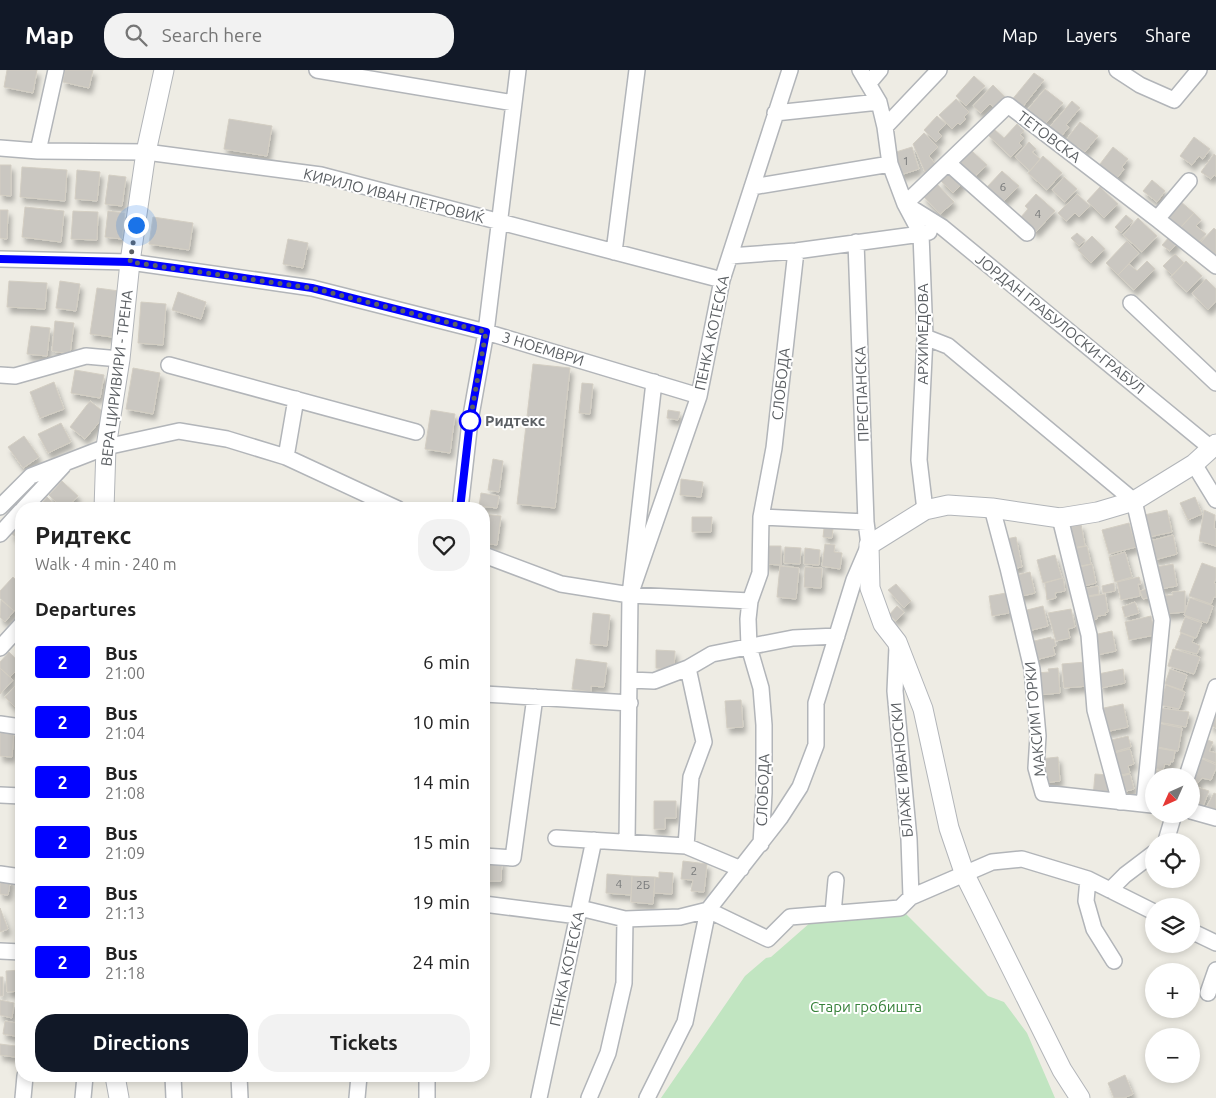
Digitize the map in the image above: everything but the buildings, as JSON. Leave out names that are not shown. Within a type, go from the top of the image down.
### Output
[{"type":"street","points":[[38,151],[56,70]]},
{"type":"street","name":"ВЕРА ЦИРИВИРИ - ТРЕНА","points":[[104,502],[106,447],[120,359],[130,262],[146,152],[164,70]]},
{"type":"street","points":[[317,70],[397,77],[514,103]]},
{"type":"street","points":[[461,502],[470,421],[486,332],[518,70]]},
{"type":"street","points":[[614,252],[637,70]]},
{"type":"street","name":"ПЕНКА КОТЕСКА","points":[[630,595],[699,396],[722,280],[790,70]]},
{"type":"street","name":"АРХИМЕДОВА","points":[[860,70],[879,102],[885,127],[890,164],[905,204],[921,234],[926,337],[919,460],[925,510]]},
{"type":"street","points":[[869,83],[880,70]]},
{"type":"street","points":[[885,127],[939,70]]},
{"type":"street","points":[[1117,70],[1140,85],[1174,100],[1199,70]]},
{"type":"street","points":[[775,113],[879,102]]},
{"type":"street","name":"ТЕТОВСКА","points":[[905,204],[1008,106],[1216,266]]},
{"type":"street","name":"КИРИЛО ИВАН ПЕТРОВИЌ","points":[[0,148],[38,151],[146,152],[321,175],[722,280]]},
{"type":"street","points":[[948,163],[1027,233]]},
{"type":"street","points":[[752,187],[890,164]]},
{"type":"street","points":[[1157,219],[1189,181]]},
{"type":"street","name":"ЈОРДАН ГРАБУЛОСКИ-ГРАБУЛ","points":[[869,545],[925,510],[948,505],[992,508],[1060,518],[1097,512],[1134,501],[1194,464],[1214,446],[942,227],[905,204]]},
{"type":"street","points":[[730,256],[796,251],[921,234],[942,227]]},
{"type":"street","name":"ПРЕСПАНСКА","points":[[856,242],[866,522],[869,545]]},
{"type":"street","name":"СЛОБОДА","points":[[761,844],[764,793],[764,725],[760,688],[749,647],[748,619],[750,601],[760,573],[761,517],[774,448],[796,251]]},
{"type":"street","name":"3 НОЕМВРИ","points":[[0,259],[130,262],[312,288],[486,332],[699,396]]},
{"type":"street","points":[[1131,303],[1216,383]]},
{"type":"street","points":[[926,337],[948,346],[1134,501],[1162,620],[1152,768]]},
{"type":"street","points":[[0,388],[7,376],[86,356],[120,359]]},
{"type":"street","points":[[169,365],[416,432]]},
{"type":"street","name":"ПЕНКА КОТЕСКА","points":[[627,842],[630,595],[654,382]]},
{"type":"street","points":[[286,457],[296,399]]},
{"type":"street","points":[[0,507],[31,476],[106,447],[179,431],[227,439],[286,457],[383,502]]},
{"type":"street","points":[[29,502],[66,462]]},
{"type":"street","points":[[1194,464],[1216,500]]},
{"type":"street","name":"МАКСИМ ГОРКИ","points":[[992,508],[1032,669],[1038,736],[1036,768],[1043,793],[1145,804]]},
{"type":"street","points":[[761,517],[866,522]]},
{"type":"street","points":[[0,534],[15,518]]},
{"type":"street","points":[[1060,518],[1089,635],[1095,710],[1120,802]]},
{"type":"street","points":[[647,1098],[685,1022],[708,910],[761,844],[800,787],[816,745],[816,703],[854,580],[869,545]]},
{"type":"street","name":"БЛАЖЕ ИВАНОСКИ","points":[[869,545],[870,588],[883,624],[897,642],[923,709],[949,828],[965,875],[1054,1054],[1080,1098]]},
{"type":"street","points":[[490,557],[561,584],[630,595],[750,601]]},
{"type":"street","points":[[0,648],[15,632]]},
{"type":"street","points":[[630,680],[654,681],[688,668],[712,654],[792,638],[837,636]]},
{"type":"street","name":"БЛАЖЕ ИВАНОСКИ","points":[[897,642],[895,691],[909,839],[911,897]]},
{"type":"street","points":[[686,846],[691,777],[704,742],[688,668]]},
{"type":"street","points":[[1189,768],[1216,687]]},
{"type":"street","points":[[490,694],[630,703]]},
{"type":"street","points":[[490,856],[513,858],[535,697]]},
{"type":"street","points":[[0,724],[15,726]]},
{"type":"street","points":[[0,795],[15,796]]},
{"type":"street","points":[[1200,814],[1216,818]]},
{"type":"street","points":[[556,838],[686,846],[741,869]]},
{"type":"street","name":"ПЕНКА КОТЕСКА","points":[[539,1098],[594,840]]},
{"type":"street","points":[[490,905],[579,912],[625,919],[680,917],[708,910],[768,939],[790,917],[900,908],[911,897],[992,862],[1022,859],[1088,879],[1145,908]]},
{"type":"street","points":[[1110,890],[1125,875],[1145,860]]},
{"type":"street","points":[[0,874],[15,876]]},
{"type":"street","points":[[1088,879],[1086,901],[1094,929],[1114,961]]},
{"type":"street","points":[[833,913],[836,880]]},
{"type":"street","points":[[589,1098],[608,1053],[624,983],[625,919]]},
{"type":"street","points":[[1200,935],[1216,943]]},
{"type":"street","points":[[0,951],[15,952]]},
{"type":"street","points":[[1208,993],[1216,970]]},
{"type":"street","points":[[23,1098],[24,1082]]},
{"type":"street","points":[[83,1098],[84,1082]]},
{"type":"street","points":[[116,1082],[119,1098]]},
{"type":"street","points":[[173,1082],[174,1098]]},
{"type":"street","points":[[239,1082],[240,1098]]},
{"type":"street","points":[[356,1098],[358,1082]]},
{"type":"street","points":[[427,1082],[427,1098]]},
{"type":"green space","name":"Стари гробишта","points":[[904,912],[988,996],[1004,1002],[1027,1033],[1055,1098],[661,1098],[745,976],[766,958],[771,957],[811,922]]},
{"type":"bus line","name":"2","points":[[0,259],[130,262],[312,288],[486,332],[470,421],[461,502]]},
{"type":"place","name":"Ридтекс","points":[[470,421]]},
{"type":"route","points":[[136,225],[130,262],[312,288],[486,332],[470,421]]}]
